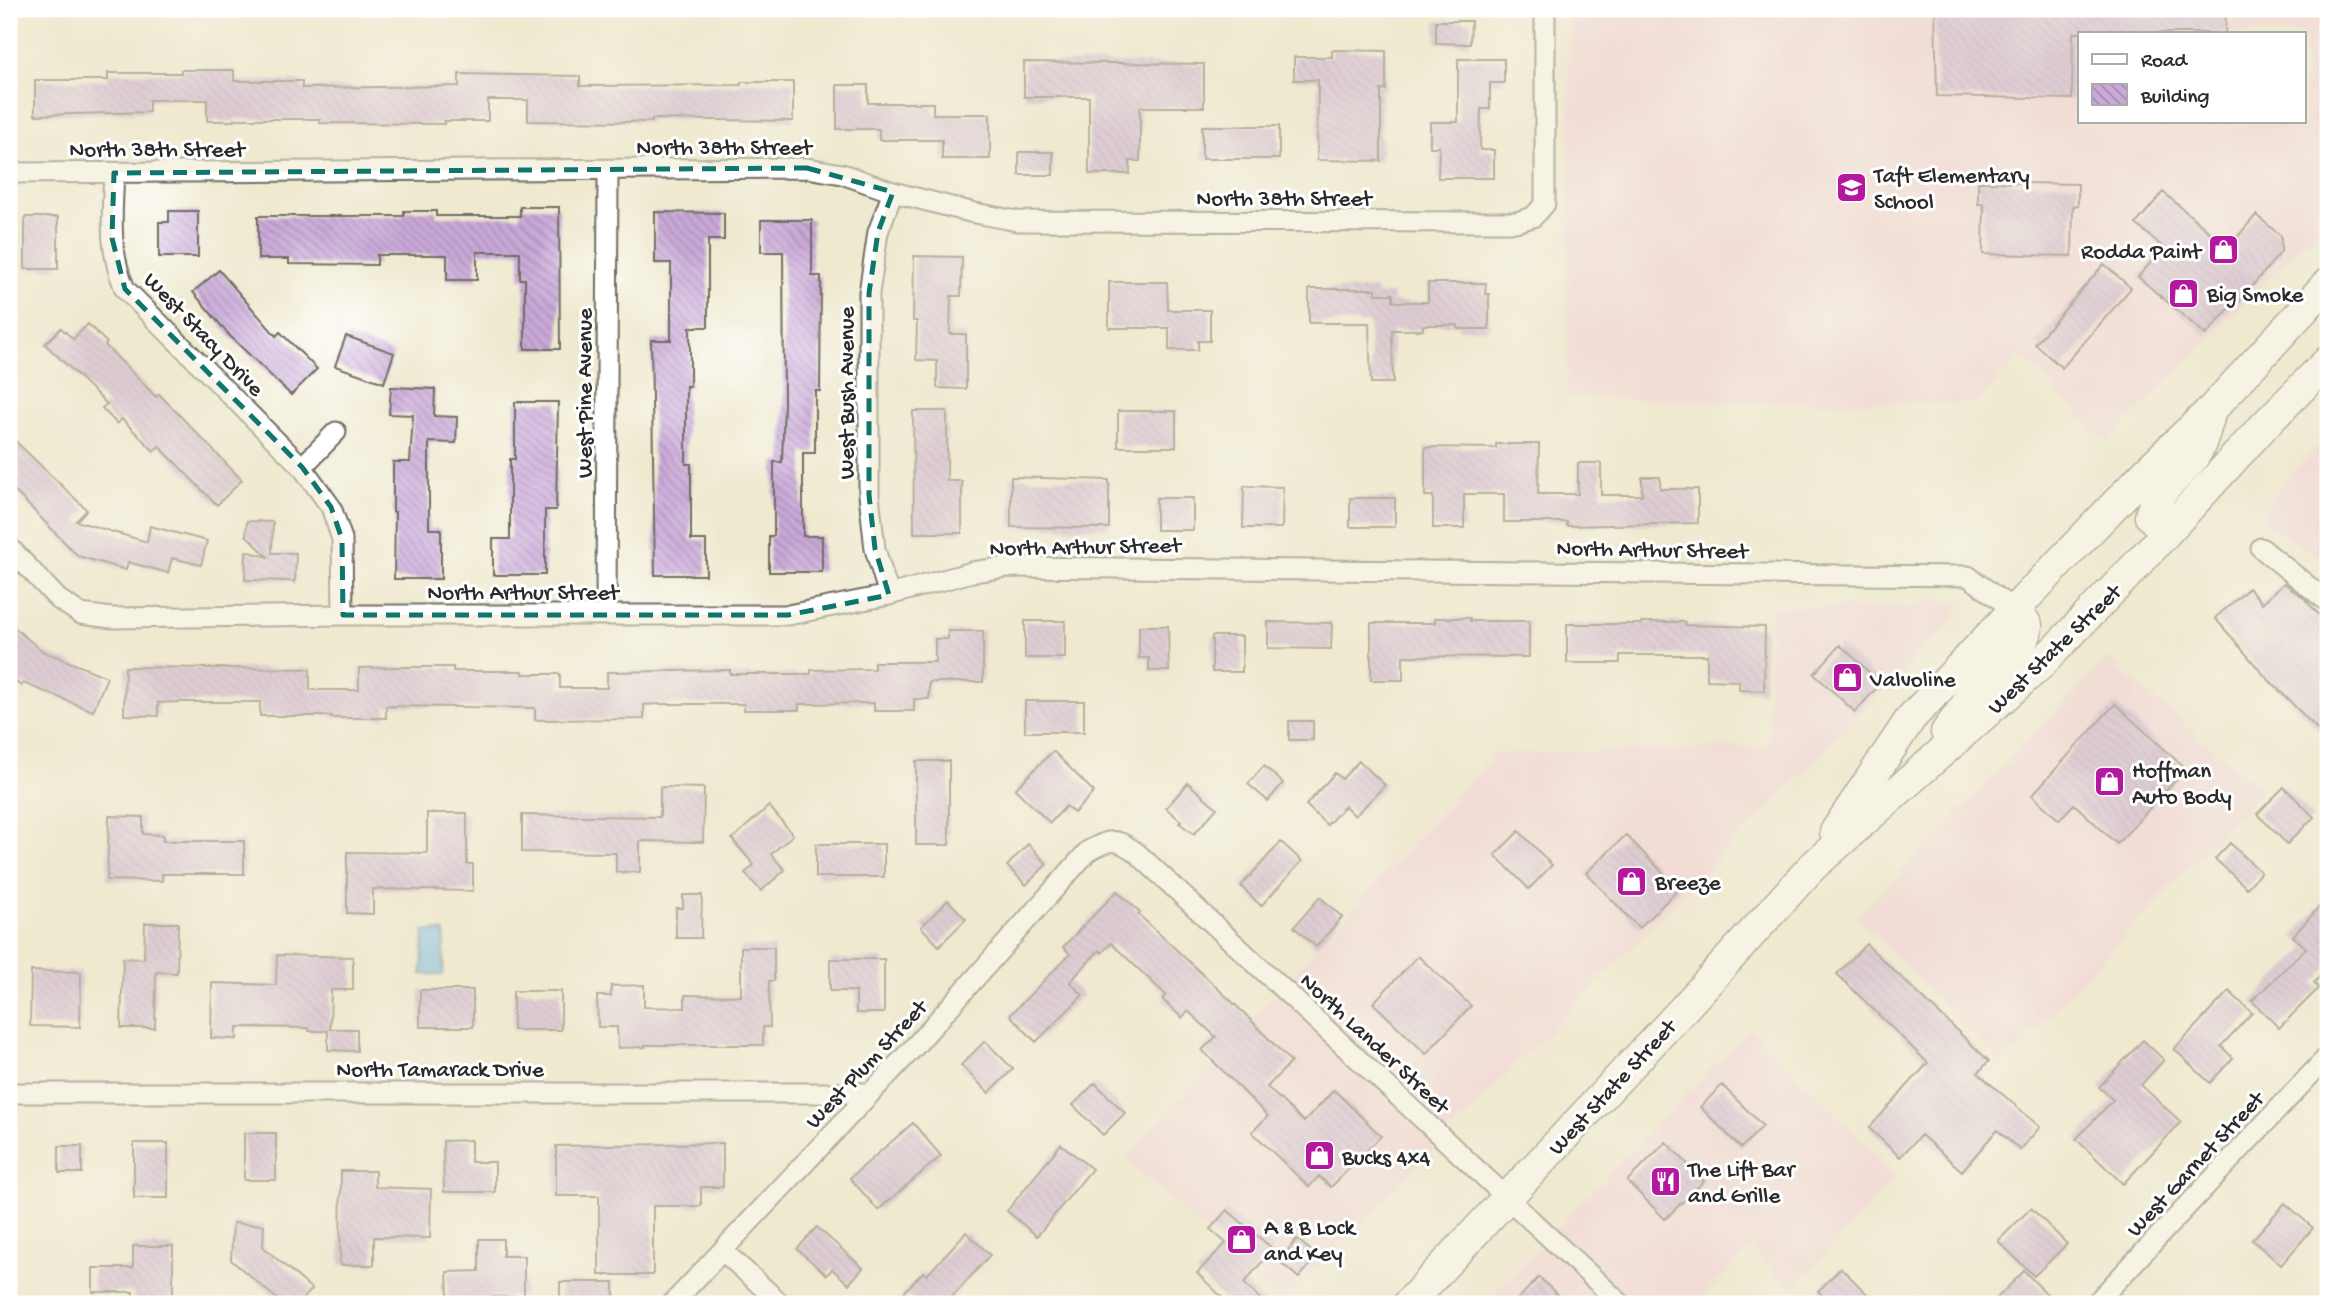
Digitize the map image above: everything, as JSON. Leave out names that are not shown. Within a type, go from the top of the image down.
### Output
[{"type":"main road","name":"West State Street","points":[[1812,867],[1911,718],[2146,472],[2213,408],[2328,283]]},
{"type":"main road","name":"West State Street","points":[[1408,1304],[1812,867],[2039,666],[2328,361]]},
{"type":"main road","name":"West State Street","points":[[2166,532],[2150,516],[2152,506],[2164,488],[2198,451],[2213,408]]},
{"type":"main road","name":"West State Street","points":[[1934,758],[1947,728],[1976,691],[2021,644],[2027,625],[2014,610]]},
{"type":"street","name":"North 38th Street","points":[[9,173],[807,168],[842,174],[893,192],[970,212],[1017,221],[1516,222],[1533,217],[1545,204],[1545,9]]},
{"type":"street","name":"West Pine Avenue","points":[[606,615],[608,170]]},
{"type":"street","name":"West Stacy Drive","points":[[114,173],[112,238],[116,267],[125,289],[302,467],[331,507],[342,539],[343,615]]},
{"type":"street","name":"West Bush Avenue","points":[[889,595],[875,549],[869,495],[869,293],[878,232],[893,192]]},
{"type":"street","points":[[302,467],[336,432]]},
{"type":"street","name":"North Arthur Street","points":[[9,547],[58,599],[81,614],[112,618],[788,615],[889,595],[972,572],[1007,567],[1968,576],[2014,610]]},
{"type":"street","points":[[2261,548],[2328,602]]},
{"type":"street","name":"North Lander Street","points":[[1088,851],[1106,842],[1122,842],[1137,853],[1621,1304]]},
{"type":"street","name":"West Plum Street","points":[[672,1304],[915,1046],[1088,851]]},
{"type":"street","name":"West Garnet Street","points":[[2095,1304],[2328,1056]]},
{"type":"street","name":"North Tamarack Drive","points":[[9,1093],[870,1093]]},
{"type":"street","points":[[723,1251],[781,1304]]},
{"type":"highlighted area","points":[[807,168],[893,192],[878,232],[869,293],[869,495],[875,549],[889,595],[788,615],[343,615],[342,539],[331,507],[302,467],[125,289],[112,238],[114,173]]},
{"type":"shaded area","name":"Taft Elementary School","points":[[1569,9],[2328,9],[2328,219],[2107,443],[2021,356],[1978,403],[1773,403],[1567,398]]},
{"type":"shaded area","points":[[2328,435],[2328,564],[2261,519],[2275,491]]},
{"type":"shaded area","points":[[1928,598],[1960,603],[1956,617],[1282,1304],[1126,1158],[1494,754],[1768,746],[1770,607],[1914,607]]},
{"type":"shaded area","points":[[2107,658],[2262,790],[2003,1065],[1857,918]]},
{"type":"shaded area","points":[[1750,1028],[1898,1176],[1791,1291],[1751,1248],[1696,1304],[1484,1304]]},
{"type":"water","points":[[424,931],[445,932],[443,975],[422,974]]},
{"type":"building","points":[[1935,9],[2226,9],[2225,32],[2073,33],[2072,99],[1937,96]]},
{"type":"building","points":[[1436,21],[1471,21],[1470,44],[1436,43]]},
{"type":"building","points":[[1332,50],[1386,51],[1386,90],[1381,90],[1381,161],[1317,160],[1318,80],[1294,80],[1294,57],[1332,57]]},
{"type":"building","points":[[1458,59],[1504,59],[1504,83],[1490,83],[1490,109],[1481,109],[1480,150],[1494,150],[1494,178],[1438,178],[1439,147],[1430,147],[1430,122],[1458,122]]},
{"type":"building","points":[[1024,62],[1204,64],[1204,107],[1140,107],[1140,161],[1130,161],[1130,174],[1089,174],[1089,97],[1024,97]]},
{"type":"building","points":[[181,70],[234,70],[234,81],[302,81],[302,88],[459,86],[459,74],[580,76],[580,86],[793,82],[793,121],[528,121],[528,100],[488,100],[488,121],[444,121],[444,124],[320,123],[320,119],[207,121],[207,100],[149,100],[149,112],[35,115],[35,80],[108,80],[108,73],[181,73]]},
{"type":"building","points":[[837,85],[868,85],[868,103],[933,103],[933,114],[990,114],[990,159],[942,159],[942,140],[879,140],[879,129],[837,129]]},
{"type":"building","points":[[1202,126],[1279,126],[1279,159],[1202,159]]},
{"type":"building","points":[[1019,152],[1053,152],[1053,175],[1019,175]]},
{"type":"building","points":[[1978,182],[2078,184],[2078,206],[2073,206],[2072,256],[1983,254],[1984,204],[1978,204]]},
{"type":"building","name":"Rodda Paint","points":[[2163,192],[2228,248],[2256,215],[2281,236],[2281,252],[2234,308],[2231,306],[2206,335],[2138,277],[2164,248],[2136,224]]},
{"type":"building","points":[[520,207],[559,207],[560,349],[525,349],[525,279],[520,279],[520,252],[477,252],[477,280],[447,280],[447,255],[377,255],[377,265],[289,264],[289,259],[258,259],[258,216],[404,216],[404,211],[436,211],[436,216],[520,216]]},
{"type":"building","points":[[169,211],[198,211],[198,257],[159,257],[159,222],[169,222]]},
{"type":"building","points":[[655,212],[724,213],[724,240],[708,240],[708,327],[690,327],[690,386],[686,386],[686,464],[691,464],[691,540],[706,540],[706,575],[655,575],[651,340],[671,340],[671,263],[655,263]]},
{"type":"building","points":[[25,217],[58,217],[58,269],[25,269]]},
{"type":"building","points":[[761,220],[812,220],[812,276],[821,276],[820,391],[815,391],[815,453],[803,453],[803,536],[822,536],[822,572],[769,572],[769,536],[774,536],[774,462],[782,462],[783,252],[761,252]]},
{"type":"building","points":[[914,256],[962,257],[961,296],[951,296],[950,334],[966,334],[966,389],[937,388],[937,361],[916,360],[917,321],[913,321]]},
{"type":"building","points":[[2104,264],[2131,288],[2062,368],[2035,344]]},
{"type":"building","points":[[219,270],[276,336],[280,332],[317,369],[291,395],[230,336],[193,292]]},
{"type":"building","points":[[1109,282],[1167,282],[1168,310],[1210,310],[1210,341],[1198,341],[1198,350],[1169,350],[1169,328],[1109,328]]},
{"type":"building","points":[[1428,283],[1486,283],[1485,294],[1489,294],[1489,329],[1458,329],[1458,325],[1423,325],[1423,330],[1392,330],[1393,383],[1371,383],[1369,323],[1309,323],[1309,289],[1376,289],[1376,294],[1393,294],[1393,302],[1428,302]]},
{"type":"building","points":[[88,324],[156,397],[159,394],[242,480],[217,505],[159,446],[154,451],[122,419],[117,424],[102,408],[107,404],[45,344],[61,328],[73,339]]},
{"type":"building","points":[[346,336],[394,353],[384,383],[335,366]]},
{"type":"building","points":[[391,387],[435,389],[434,416],[457,417],[456,443],[429,442],[429,529],[441,529],[441,579],[394,579],[393,462],[410,462],[413,415],[389,414]]},
{"type":"building","points":[[515,402],[558,402],[556,510],[545,510],[545,575],[493,575],[493,539],[510,539],[510,459],[515,459]]},
{"type":"building","points":[[913,411],[947,411],[947,481],[962,481],[962,533],[914,533]]},
{"type":"building","points":[[1118,411],[1176,411],[1176,447],[1118,447]]},
{"type":"building","points":[[9,435],[87,510],[76,521],[147,542],[150,526],[207,541],[201,565],[172,558],[168,573],[128,562],[126,570],[78,556],[9,485]]},
{"type":"building","points":[[1496,444],[1539,444],[1538,494],[1578,494],[1578,463],[1601,463],[1601,495],[1642,495],[1642,477],[1660,477],[1660,489],[1698,489],[1698,523],[1567,526],[1567,522],[1504,522],[1504,494],[1464,494],[1464,528],[1433,528],[1433,496],[1425,496],[1425,447],[1496,448]]},
{"type":"building","points":[[1011,477],[1109,480],[1109,528],[1011,527]]},
{"type":"building","points":[[1244,486],[1283,487],[1282,528],[1243,528]]},
{"type":"building","points":[[1156,498],[1193,498],[1193,530],[1156,530]]},
{"type":"building","points":[[1350,498],[1395,498],[1395,527],[1350,527]]},
{"type":"building","points":[[247,521],[273,522],[272,553],[296,553],[295,583],[245,580],[246,551],[268,557],[246,535]]},
{"type":"building","points":[[2284,583],[2304,598],[2328,625],[2328,740],[2264,675],[2215,618],[2249,588],[2262,603]]},
{"type":"building","points":[[1435,618],[1529,621],[1529,657],[1403,656],[1403,680],[1371,680],[1371,623],[1435,623]]},
{"type":"building","points":[[1025,621],[1065,621],[1065,658],[1025,658]]},
{"type":"building","points":[[1268,622],[1332,623],[1331,649],[1268,648]]},
{"type":"building","points":[[1642,622],[1765,627],[1764,691],[1739,690],[1739,681],[1707,680],[1707,655],[1620,655],[1620,663],[1567,663],[1567,624]]},
{"type":"building","points":[[9,623],[42,651],[107,677],[93,711],[23,683],[21,686],[9,676]]},
{"type":"building","points":[[1139,626],[1168,626],[1169,671],[1149,671],[1149,658],[1139,658]]},
{"type":"building","points":[[948,631],[983,631],[983,682],[929,682],[929,699],[914,699],[914,711],[874,711],[874,703],[799,704],[799,710],[744,710],[744,704],[659,704],[644,705],[644,719],[535,720],[535,708],[386,706],[386,718],[332,718],[260,716],[260,702],[178,702],[158,703],[158,716],[124,715],[125,667],[310,669],[310,690],[359,690],[359,668],[399,667],[453,667],[453,671],[560,674],[560,688],[607,688],[607,672],[730,670],[730,674],[811,674],[811,670],[874,669],[874,662],[935,662],[935,639],[948,639]]},
{"type":"building","points":[[1212,636],[1242,636],[1242,672],[1212,672]]},
{"type":"building","name":"Valvoline","points":[[1840,645],[1881,683],[1855,712],[1814,674]]},
{"type":"building","points":[[1025,701],[1084,701],[1084,732],[1025,732]]},
{"type":"building","name":"Hoffman Auto Body","points":[[2115,704],[2186,769],[2117,844],[2074,804],[2059,820],[2032,795]]},
{"type":"building","points":[[1289,721],[1313,721],[1313,740],[1289,740]]},
{"type":"building","points":[[1053,751],[1094,792],[1074,813],[1066,806],[1050,823],[1015,789]]},
{"type":"building","points":[[916,761],[949,761],[949,845],[916,845]]},
{"type":"building","points":[[1359,761],[1385,785],[1355,816],[1345,806],[1327,825],[1306,805],[1335,773],[1342,779]]},
{"type":"building","points":[[1264,766],[1283,783],[1268,801],[1248,784]]},
{"type":"building","points":[[1188,783],[1217,808],[1194,834],[1179,823],[1181,821],[1166,808]]},
{"type":"building","points":[[660,787],[704,788],[703,842],[640,841],[640,872],[616,872],[616,853],[522,852],[522,815],[660,817]]},
{"type":"building","points":[[2284,787],[2314,817],[2287,844],[2257,814]]},
{"type":"building","points":[[769,806],[793,835],[771,854],[785,870],[761,891],[745,873],[754,865],[732,839]]},
{"type":"building","points":[[427,813],[467,813],[467,864],[473,864],[473,891],[373,889],[373,914],[347,913],[347,852],[427,853]]},
{"type":"building","points":[[109,816],[143,817],[143,834],[163,835],[163,841],[244,841],[244,874],[162,874],[162,881],[107,880]]},
{"type":"building","points":[[1519,831],[1552,865],[1529,889],[1495,855]]},
{"type":"building","name":"Breeze","points":[[1626,835],[1679,889],[1639,928],[1586,873]]},
{"type":"building","points":[[1281,842],[1302,861],[1261,906],[1241,886]]},
{"type":"building","points":[[2230,843],[2261,872],[2247,888],[2215,859]]},
{"type":"building","points":[[816,844],[884,844],[884,877],[816,877]]},
{"type":"building","points":[[1028,844],[1047,864],[1026,885],[1007,866]]},
{"type":"building","points":[[1117,891],[1291,1062],[1267,1087],[1304,1122],[1334,1090],[1381,1136],[1331,1187],[1319,1176],[1309,1187],[1252,1132],[1268,1116],[1202,1050],[1216,1037],[1188,1011],[1182,1018],[1162,999],[1166,995],[1111,943],[1102,953],[1099,950],[1070,982],[1083,995],[1036,1042],[1010,1015],[1070,954],[1063,947]]},
{"type":"building","points":[[683,895],[702,895],[701,938],[676,938],[676,908],[683,908]]},
{"type":"building","points":[[1320,897],[1342,917],[1316,947],[1294,927]]},
{"type":"building","points":[[2328,897],[2328,967],[2314,983],[2319,988],[2279,1028],[2252,1001],[2306,948],[2293,936]]},
{"type":"building","points":[[948,900],[966,919],[939,946],[921,927]]},
{"type":"building","points":[[145,923],[178,923],[177,973],[156,972],[155,1028],[121,1028],[123,958],[144,959]]},
{"type":"building","points":[[1866,944],[1989,1061],[1978,1073],[2040,1127],[2020,1150],[1997,1130],[1962,1171],[1921,1135],[1900,1157],[1869,1128],[1928,1063],[1837,974]]},
{"type":"building","points":[[741,947],[774,947],[774,981],[769,981],[770,1027],[763,1027],[763,1045],[645,1045],[618,1048],[617,1027],[598,1027],[597,996],[611,996],[611,986],[644,985],[644,1007],[685,1008],[685,995],[741,996]]},
{"type":"building","points":[[277,955],[353,957],[353,990],[331,990],[330,1029],[357,1029],[357,1051],[328,1050],[328,1031],[309,1031],[309,1028],[237,1027],[237,1039],[211,1038],[212,983],[276,985]]},
{"type":"building","points":[[1418,956],[1471,1006],[1426,1054],[1373,1003]]},
{"type":"building","points":[[830,959],[884,959],[884,1013],[856,1013],[856,991],[830,991]]},
{"type":"building","points":[[31,971],[81,972],[80,1027],[30,1026]]},
{"type":"building","points":[[420,990],[473,990],[473,1027],[420,1027]]},
{"type":"building","points":[[513,991],[561,991],[561,1030],[513,1030]]},
{"type":"building","points":[[2229,991],[2252,1013],[2221,1046],[2233,1058],[2210,1083],[2174,1049]]},
{"type":"building","points":[[2143,1040],[2164,1060],[2141,1085],[2181,1122],[2123,1184],[2076,1139],[2113,1100],[2099,1087]]},
{"type":"building","points":[[985,1041],[1013,1069],[989,1093],[961,1065]]},
{"type":"building","points":[[1095,1083],[1125,1113],[1103,1135],[1073,1105]]},
{"type":"building","points":[[1722,1085],[1763,1126],[1741,1148],[1700,1107]]},
{"type":"building","points":[[913,1123],[941,1156],[878,1210],[850,1178]]},
{"type":"building","points":[[244,1133],[276,1133],[276,1180],[244,1180]]},
{"type":"building","points":[[471,1140],[471,1162],[495,1162],[495,1192],[444,1192],[443,1141]]},
{"type":"building","name":"The Lift Bar and Grille","points":[[1666,1142],[1704,1181],[1665,1219],[1627,1181]]},
{"type":"building","points":[[134,1143],[168,1143],[168,1198],[134,1198]]},
{"type":"building","points":[[723,1143],[723,1187],[701,1187],[701,1206],[653,1206],[653,1275],[599,1275],[599,1196],[556,1196],[556,1146]]},
{"type":"building","points":[[1061,1144],[1092,1169],[1037,1236],[1007,1211]]},
{"type":"building","points":[[59,1146],[82,1146],[82,1173],[59,1173]]},
{"type":"building","points":[[341,1171],[375,1171],[375,1187],[431,1189],[430,1238],[374,1237],[374,1265],[340,1265]]},
{"type":"building","points":[[2285,1203],[2313,1228],[2281,1265],[2252,1240]]},
{"type":"building","points":[[2031,1208],[2067,1244],[2034,1276],[1998,1241]]},
{"type":"building","points":[[1227,1210],[1273,1249],[1244,1283],[1265,1304],[1229,1304],[1197,1273],[1226,1243],[1210,1229]]},
{"type":"building","points":[[233,1223],[264,1225],[263,1247],[312,1289],[299,1304],[283,1304],[231,1260]]},
{"type":"building","points":[[817,1227],[863,1268],[849,1284],[832,1269],[827,1275],[797,1249]]},
{"type":"building","points":[[966,1232],[990,1255],[946,1304],[917,1304],[904,1292],[923,1272],[927,1275]]},
{"type":"building","points":[[479,1239],[503,1239],[503,1256],[524,1256],[524,1296],[490,1297],[491,1304],[462,1304],[462,1298],[448,1298],[447,1272],[479,1271]]},
{"type":"building","points":[[1297,1239],[1317,1256],[1299,1278],[1279,1261]]},
{"type":"building","points":[[133,1246],[173,1246],[173,1304],[133,1304],[133,1292],[93,1292],[93,1268],[133,1268]]},
{"type":"building","points":[[1841,1268],[1877,1304],[1831,1304],[1818,1291]]},
{"type":"building","points":[[2024,1271],[2057,1304],[1991,1304]]},
{"type":"building","points":[[1539,1277],[1567,1304],[1513,1304]]},
{"type":"building","points":[[560,1282],[614,1282],[614,1304],[560,1304]]},
{"type":"place","name":"Taft Elementary School","points":[[1851,187]]},
{"type":"place","name":"Rodda Paint","points":[[2224,250]]},
{"type":"place","name":"Big Smoke","points":[[2184,293]]},
{"type":"place","name":"Valvoline","points":[[1847,678]]},
{"type":"place","name":"Hoffman Auto Body","points":[[2109,782]]},
{"type":"place","name":"Breeze","points":[[1632,881]]},
{"type":"place","name":"Bucks 4x4","points":[[1319,1156]]},
{"type":"place","name":"The Lift Bar and Grille","points":[[1665,1181]]},
{"type":"place","name":"A & B Lock and Key","points":[[1241,1239]]}]
